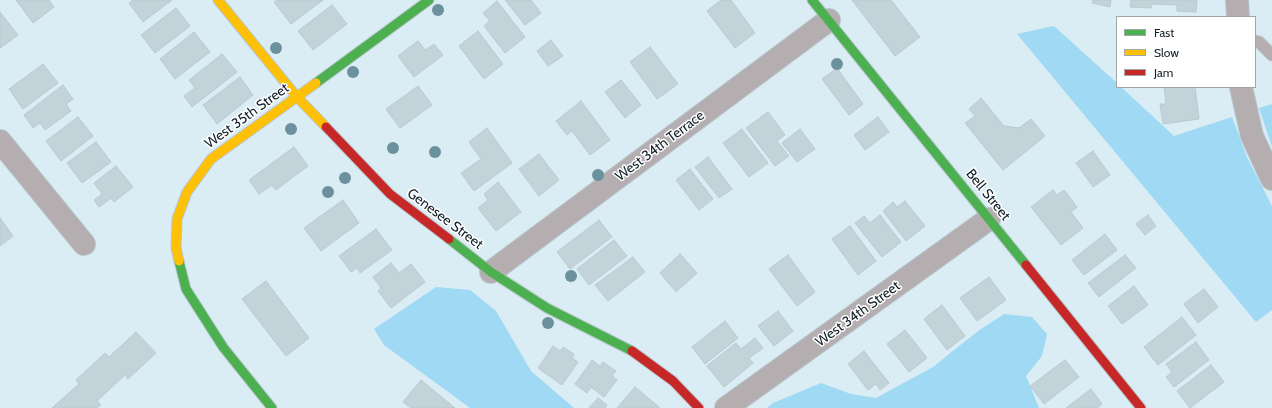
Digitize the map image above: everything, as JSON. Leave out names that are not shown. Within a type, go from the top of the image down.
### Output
[{"type":"street","name":"Genesee Street","points":[[218,0],[297,97],[390,194],[491,272],[547,308],[635,353],[673,381],[699,408]]},
{"type":"street","name":"West 35th Street","points":[[272,408],[223,347],[186,289],[176,248],[177,219],[186,192],[211,159],[429,0]]},
{"type":"street","name":"Bell Street","points":[[812,0],[1141,408]]},
{"type":"street","points":[[1237,0],[1238,16]]},
{"type":"street","name":"West 34th Terrace","points":[[491,272],[829,20]]},
{"type":"street","points":[[1241,88],[1252,136],[1272,179]]},
{"type":"street","points":[[0,141],[84,244]]},
{"type":"street","name":"West 34th Street","points":[[726,408],[989,219]]},
{"type":"lane","points":[[1256,41],[1259,42],[1272,55]]},
{"type":"shaded area","points":[[1054,26],[1116,82],[1116,88],[1122,88],[1174,136],[1232,117],[1247,157],[1272,206],[1272,310],[1256,322],[1017,34]]},
{"type":"shaded area","points":[[1272,104],[1272,147],[1259,108]]},
{"type":"shaded area","points":[[436,287],[470,290],[496,311],[531,371],[574,408],[470,408],[384,345],[374,329]]},
{"type":"shaded area","points":[[1004,314],[1032,317],[1047,334],[1042,356],[1026,376],[1039,408],[767,408],[773,403],[821,383],[851,394],[876,398],[933,367],[978,331]]},
{"type":"building","points":[[16,0],[49,0],[54,7],[33,23]]},
{"type":"building","points":[[133,0],[172,0],[143,22],[129,3]]},
{"type":"building","points":[[278,0],[323,0],[291,24],[274,2]]},
{"type":"building","points":[[505,0],[531,0],[541,13],[525,25]]},
{"type":"building","points":[[721,0],[731,0],[755,33],[735,48],[707,11]]},
{"type":"building","points":[[852,0],[891,0],[920,37],[895,56]]},
{"type":"building","points":[[1093,0],[1111,0],[1110,7],[1092,3]]},
{"type":"building","points":[[1131,0],[1197,0],[1196,12],[1177,11],[1177,5],[1151,4],[1151,8],[1130,7]]},
{"type":"building","points":[[497,1],[525,37],[505,53],[484,26],[490,21],[483,13]]},
{"type":"building","points":[[332,5],[347,24],[313,50],[298,31]]},
{"type":"building","points":[[176,8],[190,26],[155,53],[141,35]]},
{"type":"building","points":[[0,12],[18,35],[0,48]]},
{"type":"building","points":[[478,31],[503,64],[484,79],[459,46]]},
{"type":"building","points":[[194,32],[210,52],[175,79],[160,59]]},
{"type":"building","points":[[551,40],[563,56],[548,66],[537,51]]},
{"type":"building","points":[[418,41],[425,50],[434,44],[443,55],[414,77],[398,56]]},
{"type":"building","points":[[650,47],[678,84],[657,99],[630,62]]},
{"type":"building","points":[[222,54],[237,72],[192,107],[184,96],[195,88],[189,80]]},
{"type":"building","points":[[43,64],[58,83],[23,109],[9,89]]},
{"type":"building","points":[[837,68],[863,104],[849,115],[822,79]]},
{"type":"building","points":[[240,77],[253,95],[217,124],[203,105]]},
{"type":"building","points":[[621,80],[641,105],[625,118],[605,92]]},
{"type":"building","points":[[63,85],[73,99],[66,104],[71,111],[45,130],[40,123],[33,128],[24,115]]},
{"type":"building","points":[[418,86],[432,105],[400,128],[386,109]]},
{"type":"building","points":[[1164,88],[1195,88],[1199,119],[1163,124],[1160,104],[1166,104]]},
{"type":"building","points":[[981,98],[1004,126],[1019,128],[1031,119],[1045,136],[1003,170],[965,123],[975,116],[969,109]]},
{"type":"building","points":[[581,101],[610,140],[590,155],[572,131],[567,135],[556,121]]},
{"type":"building","points":[[768,112],[785,135],[777,141],[789,156],[775,166],[746,128]]},
{"type":"building","points":[[78,117],[93,136],[61,161],[46,141]]},
{"type":"building","points":[[878,117],[889,132],[865,150],[854,135]]},
{"type":"building","points":[[487,128],[512,163],[474,191],[461,173],[481,159],[469,142]]},
{"type":"building","points":[[742,129],[768,163],[749,177],[723,143]]},
{"type":"building","points":[[800,129],[815,149],[797,162],[782,143]]},
{"type":"building","points":[[96,142],[111,162],[82,183],[67,163]]},
{"type":"building","points":[[294,147],[308,166],[276,190],[272,185],[259,194],[249,180]]},
{"type":"building","points":[[1093,151],[1110,175],[1093,187],[1076,163]]},
{"type":"building","points":[[539,154],[559,180],[539,196],[519,169]]},
{"type":"building","points":[[708,157],[732,189],[719,198],[695,167]]},
{"type":"building","points":[[116,166],[133,187],[114,202],[111,198],[99,207],[94,200],[102,194],[94,183]]},
{"type":"building","points":[[690,169],[713,199],[699,210],[676,180]]},
{"type":"building","points":[[498,182],[521,212],[496,231],[478,208],[488,200],[484,194]]},
{"type":"building","points":[[1053,190],[1057,195],[1064,190],[1077,207],[1071,212],[1083,228],[1061,245],[1031,207]]},
{"type":"building","points":[[343,200],[359,223],[321,251],[304,228]]},
{"type":"building","points":[[905,201],[925,226],[906,241],[883,211],[893,202],[897,207]]},
{"type":"building","points":[[880,215],[901,242],[882,257],[855,223],[864,216],[870,223]]},
{"type":"building","points":[[1148,215],[1156,226],[1145,235],[1136,224]]},
{"type":"building","points":[[0,218],[13,236],[0,246]]},
{"type":"building","points":[[599,220],[612,237],[570,269],[557,252]]},
{"type":"building","points":[[850,226],[876,261],[858,275],[832,239]]},
{"type":"building","points":[[376,229],[392,250],[360,273],[357,268],[351,272],[339,256]]},
{"type":"building","points":[[1105,234],[1117,250],[1084,275],[1072,260]]},
{"type":"building","points":[[614,240],[627,256],[589,285],[577,269]]},
{"type":"building","points":[[680,254],[697,273],[676,292],[660,273]]},
{"type":"building","points":[[788,255],[815,292],[797,306],[769,269]]},
{"type":"building","points":[[1125,255],[1136,268],[1099,297],[1088,283]]},
{"type":"building","points":[[633,257],[645,272],[608,301],[595,285]]},
{"type":"building","points":[[391,263],[399,273],[411,264],[425,282],[391,308],[378,291],[381,288],[373,277]]},
{"type":"building","points":[[989,277],[1006,300],[977,321],[960,298]]},
{"type":"building","points":[[266,281],[309,338],[286,356],[242,299]]},
{"type":"building","points":[[1134,286],[1148,305],[1122,324],[1108,306]]},
{"type":"building","points":[[1204,289],[1218,307],[1198,323],[1184,304]]},
{"type":"building","points":[[942,305],[965,336],[947,350],[924,319]]},
{"type":"building","points":[[778,311],[793,331],[774,346],[758,326]]},
{"type":"building","points":[[1182,317],[1196,335],[1158,365],[1144,347]]},
{"type":"building","points":[[725,321],[738,338],[705,364],[692,347]]},
{"type":"building","points":[[905,330],[927,358],[909,372],[887,344]]},
{"type":"building","points":[[136,332],[156,353],[128,379],[125,375],[97,401],[101,405],[97,408],[52,408],[79,384],[76,380],[105,353],[109,357]]},
{"type":"building","points":[[755,338],[763,348],[749,358],[753,363],[724,387],[707,366],[736,343],[741,349]]},
{"type":"building","points":[[1196,342],[1209,360],[1174,387],[1166,377],[1172,372],[1166,364]]},
{"type":"building","points":[[553,346],[560,351],[563,347],[574,354],[572,358],[578,362],[562,385],[538,368]]},
{"type":"building","points":[[864,351],[889,383],[880,390],[876,384],[868,390],[848,364]]},
{"type":"building","points":[[592,360],[600,366],[603,362],[616,371],[612,376],[617,380],[604,397],[591,387],[587,393],[575,384]]},
{"type":"building","points":[[1065,360],[1079,377],[1044,404],[1030,386]]},
{"type":"building","points":[[1211,365],[1224,382],[1190,408],[1177,391]]},
{"type":"building","points":[[421,380],[455,408],[411,408],[403,402]]},
{"type":"building","points":[[635,387],[659,407],[659,408],[617,408]]},
{"type":"building","points":[[1091,389],[1102,404],[1097,408],[1066,408]]},
{"type":"building","points":[[598,398],[607,405],[605,408],[589,408]]},
{"type":"traffic: fast","points":[[316,83],[429,0]]},
{"type":"traffic: fast","points":[[812,0],[1026,265]]},
{"type":"traffic: fast","points":[[449,239],[491,272],[547,308],[632,351]]},
{"type":"traffic: fast","points":[[179,261],[186,289],[223,347],[272,408]]},
{"type":"traffic: slow","points":[[218,0],[297,97],[326,127]]},
{"type":"traffic: slow","points":[[179,261],[176,248],[177,219],[187,192],[211,159],[316,83]]},
{"type":"traffic: jam","points":[[326,127],[390,194],[449,239]]},
{"type":"traffic: jam","points":[[1026,265],[1141,408]]},
{"type":"traffic: jam","points":[[632,351],[673,381],[699,408]]}]
